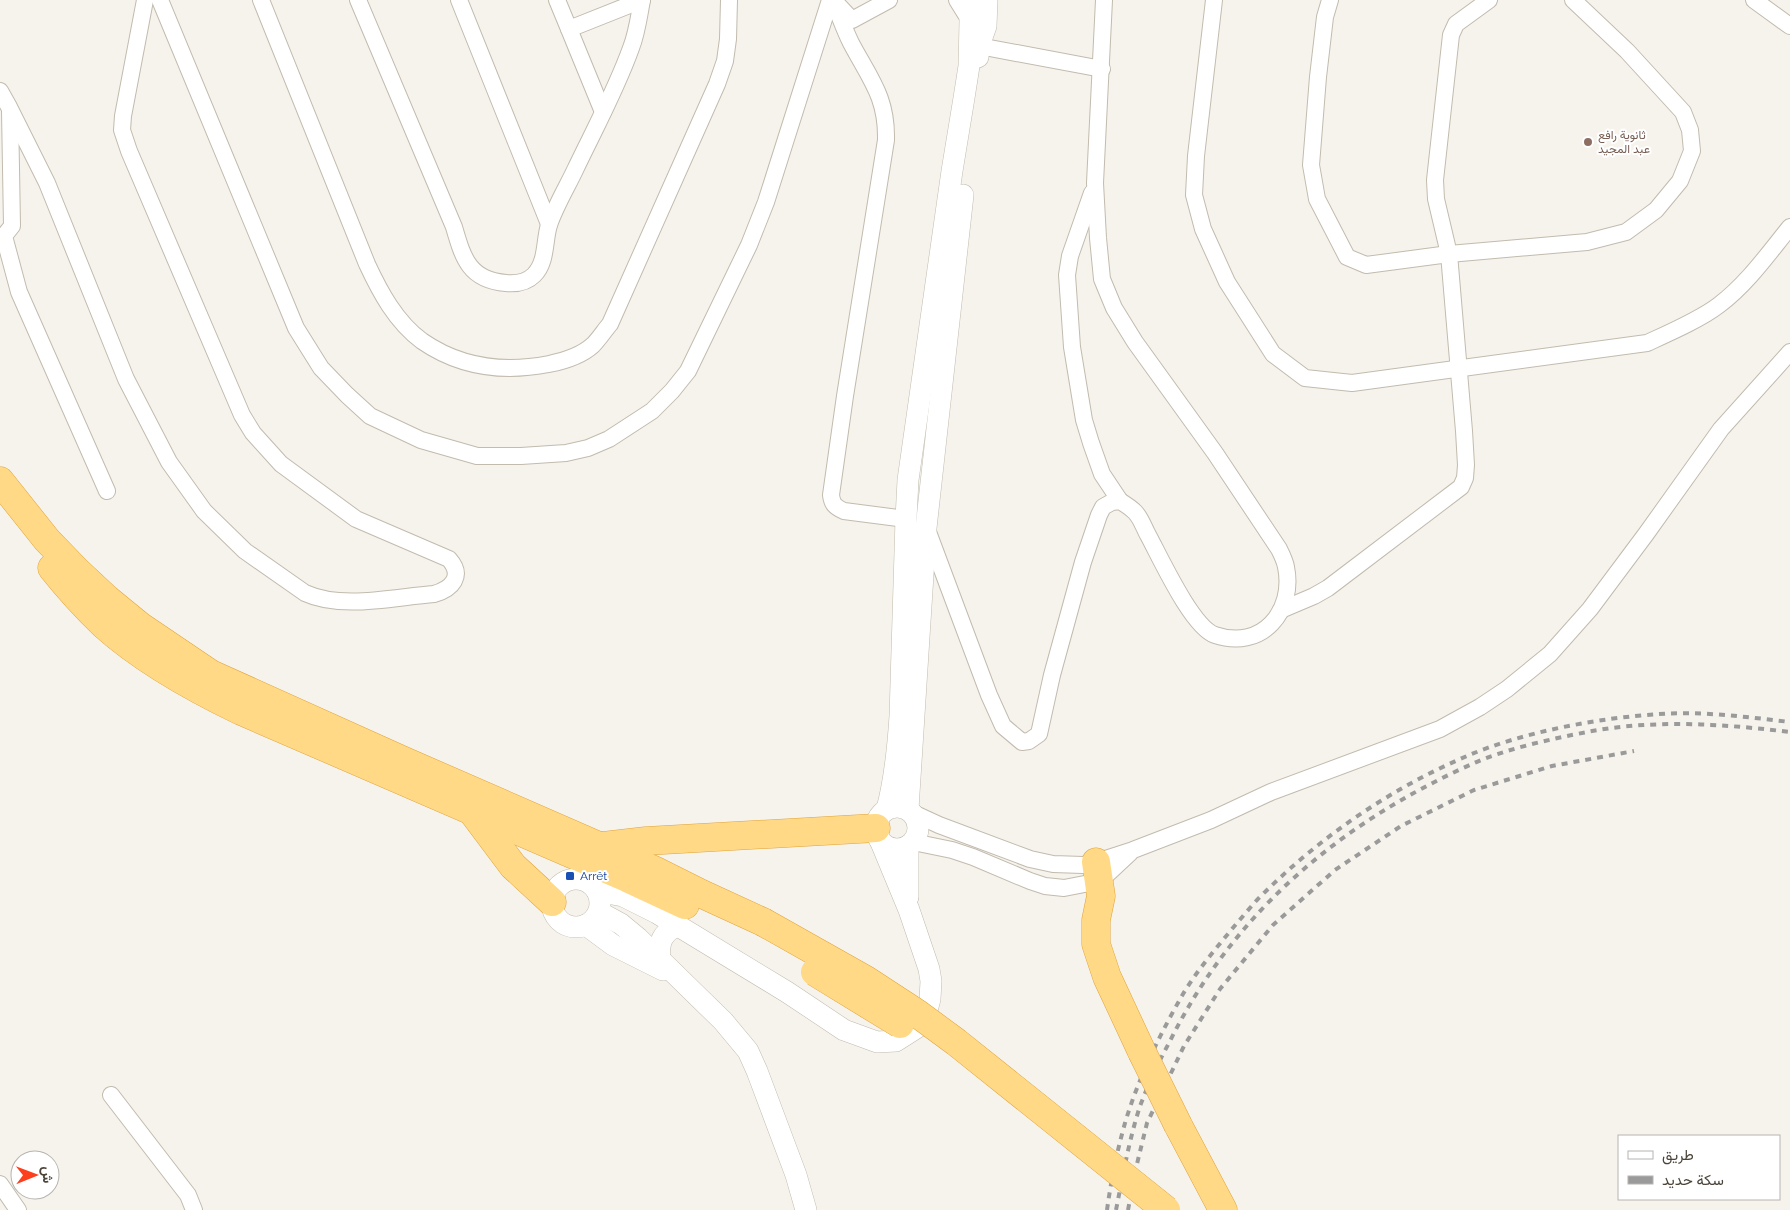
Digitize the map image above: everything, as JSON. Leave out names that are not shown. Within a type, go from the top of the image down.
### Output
[{"type":"highway","points":[[0,482],[48,540],[107,599],[140,626],[211,674],[601,846],[702,894],[759,930],[942,1054],[1137,1210]]},
{"type":"highway","points":[[0,505],[72,593],[104,625],[132,648],[199,691],[627,878],[759,930],[866,980],[918,1014],[956,1042],[1166,1210]]},
{"type":"highway","points":[[472,811],[513,866],[552,902]]},
{"type":"highway","points":[[601,846],[881,825]]},
{"type":"highway","points":[[1098,872],[1101,896],[1096,920],[1096,944],[1108,978],[1178,1125],[1223,1210]]},
{"type":"highway","points":[[595,904],[612,884],[627,878]]},
{"type":"street","points":[[0,91],[10,107],[47,183],[126,379],[169,462],[204,511],[245,551],[305,593],[314,597],[354,601],[434,594],[451,586],[456,572],[449,559],[356,519],[281,464],[253,433],[242,415],[129,152],[122,130],[125,102],[144,0]]},
{"type":"street","points":[[160,0],[296,328],[321,368],[370,416],[420,440],[477,456],[521,456],[566,453],[588,448],[609,439],[652,411],[688,371],[749,245],[766,202],[832,0]]},
{"type":"street","points":[[261,0],[363,255],[380,291],[397,317],[421,340],[459,360],[496,369],[529,368],[566,361],[593,346],[610,324],[717,84],[725,61],[728,39],[729,0]]},
{"type":"street","points":[[358,0],[454,227],[462,253],[473,271],[485,279],[498,282],[516,284],[526,281],[535,274],[541,263],[549,224],[603,112],[631,48],[642,0],[569,29]]},
{"type":"street","points":[[459,0],[549,224]]},
{"type":"street","points":[[557,0],[603,112]]},
{"type":"street","points":[[832,0],[852,20],[889,0]]},
{"type":"street","points":[[832,0],[851,42],[879,95],[886,125],[886,140],[831,495],[832,502],[836,508],[844,511],[906,519]]},
{"type":"street","points":[[957,0],[970,21]]},
{"type":"street","points":[[595,904],[624,910],[657,913],[787,992],[844,1030],[862,1038],[886,1042],[903,1038],[918,1027],[926,1014],[930,999],[931,981],[929,969],[881,825],[890,796],[897,754],[900,716],[908,480],[966,82],[973,0]]},
{"type":"street","points":[[909,910],[910,844],[916,837],[918,825],[911,811],[926,528],[979,46],[986,26],[987,0]]},
{"type":"street","points":[[1095,184],[1070,256],[1067,275],[1072,347],[1084,420],[1102,474],[1120,501],[1136,513],[1187,605],[1204,629],[1215,635],[1230,638],[1246,638],[1258,634],[1273,623],[1281,610],[1288,577],[1286,564],[1279,549],[1215,453],[1135,342],[1114,308],[1102,279],[1095,184],[1104,0]]},
{"type":"street","points":[[1214,0],[1196,156],[1194,195],[1203,229],[1227,282],[1272,354],[1305,378],[1352,382],[1647,343],[1719,305],[1750,276],[1790,227]]},
{"type":"street","points":[[1330,0],[1325,17],[1318,77],[1311,165],[1317,199],[1348,257],[1366,265],[1449,254],[1587,242],[1626,232],[1656,210],[1680,181],[1692,152],[1690,130],[1683,112],[1627,50],[1573,0]]},
{"type":"street","points":[[1281,610],[1328,588],[1460,487],[1465,478],[1466,465],[1449,254],[1436,199],[1435,180],[1451,35],[1456,24],[1489,0]]},
{"type":"street","points":[[1754,0],[1790,26]]},
{"type":"street","points":[[979,46],[1102,69]]},
{"type":"street","points":[[10,107],[6,227],[4,236],[19,292],[107,490]]},
{"type":"street","points":[[881,825],[889,848],[896,849],[910,844],[952,850],[1045,886],[1071,888],[1134,850],[1211,820],[1271,792],[1440,729],[1508,689],[1550,654],[1590,608],[1721,429],[1790,352]]},
{"type":"street","points":[[926,528],[988,695],[1003,726],[1022,742],[1029,741],[1039,734],[1052,675],[1080,571],[1099,515],[1103,507],[1112,502],[1120,501]]},
{"type":"street","points":[[881,825],[897,806],[954,831],[1040,862],[1069,865],[1098,872]]},
{"type":"street","points":[[595,904],[578,927],[570,926],[557,918],[552,902],[558,887],[564,882],[572,879],[588,882],[595,904],[613,945],[676,976]]},
{"type":"street","points":[[595,904],[621,924],[660,960],[723,1021],[748,1052],[784,1141],[806,1210]]},
{"type":"street","points":[[660,960],[660,943],[663,935],[678,925]]},
{"type":"street","points":[[111,1095],[188,1195],[194,1210]]},
{"type":"street","points":[[0,1184],[18,1210]]},
{"type":"railway","points":[[1107,1210],[1112,1177],[1130,1106],[1150,1057],[1183,994],[1208,958],[1258,899],[1287,871],[1335,832],[1385,798],[1439,769],[1489,747],[1536,733],[1611,719],[1675,713],[1741,716],[1790,722]]},
{"type":"railway","points":[[1116,1210],[1129,1145],[1140,1106],[1161,1058],[1195,996],[1225,953],[1258,913],[1295,877],[1335,844],[1378,814],[1472,764],[1513,749],[1543,741],[1612,728],[1663,724],[1714,725],[1790,732]]},
{"type":"railway","points":[[1128,1210],[1147,1123],[1184,1046],[1220,989],[1273,925],[1335,870],[1401,826],[1474,790],[1552,766],[1634,751]]},
{"type":"place","name":"ثانوية رافع عبد المجيد","points":[[1588,142]]},
{"type":"place","name":"Arrêt","points":[[570,876]]}]
